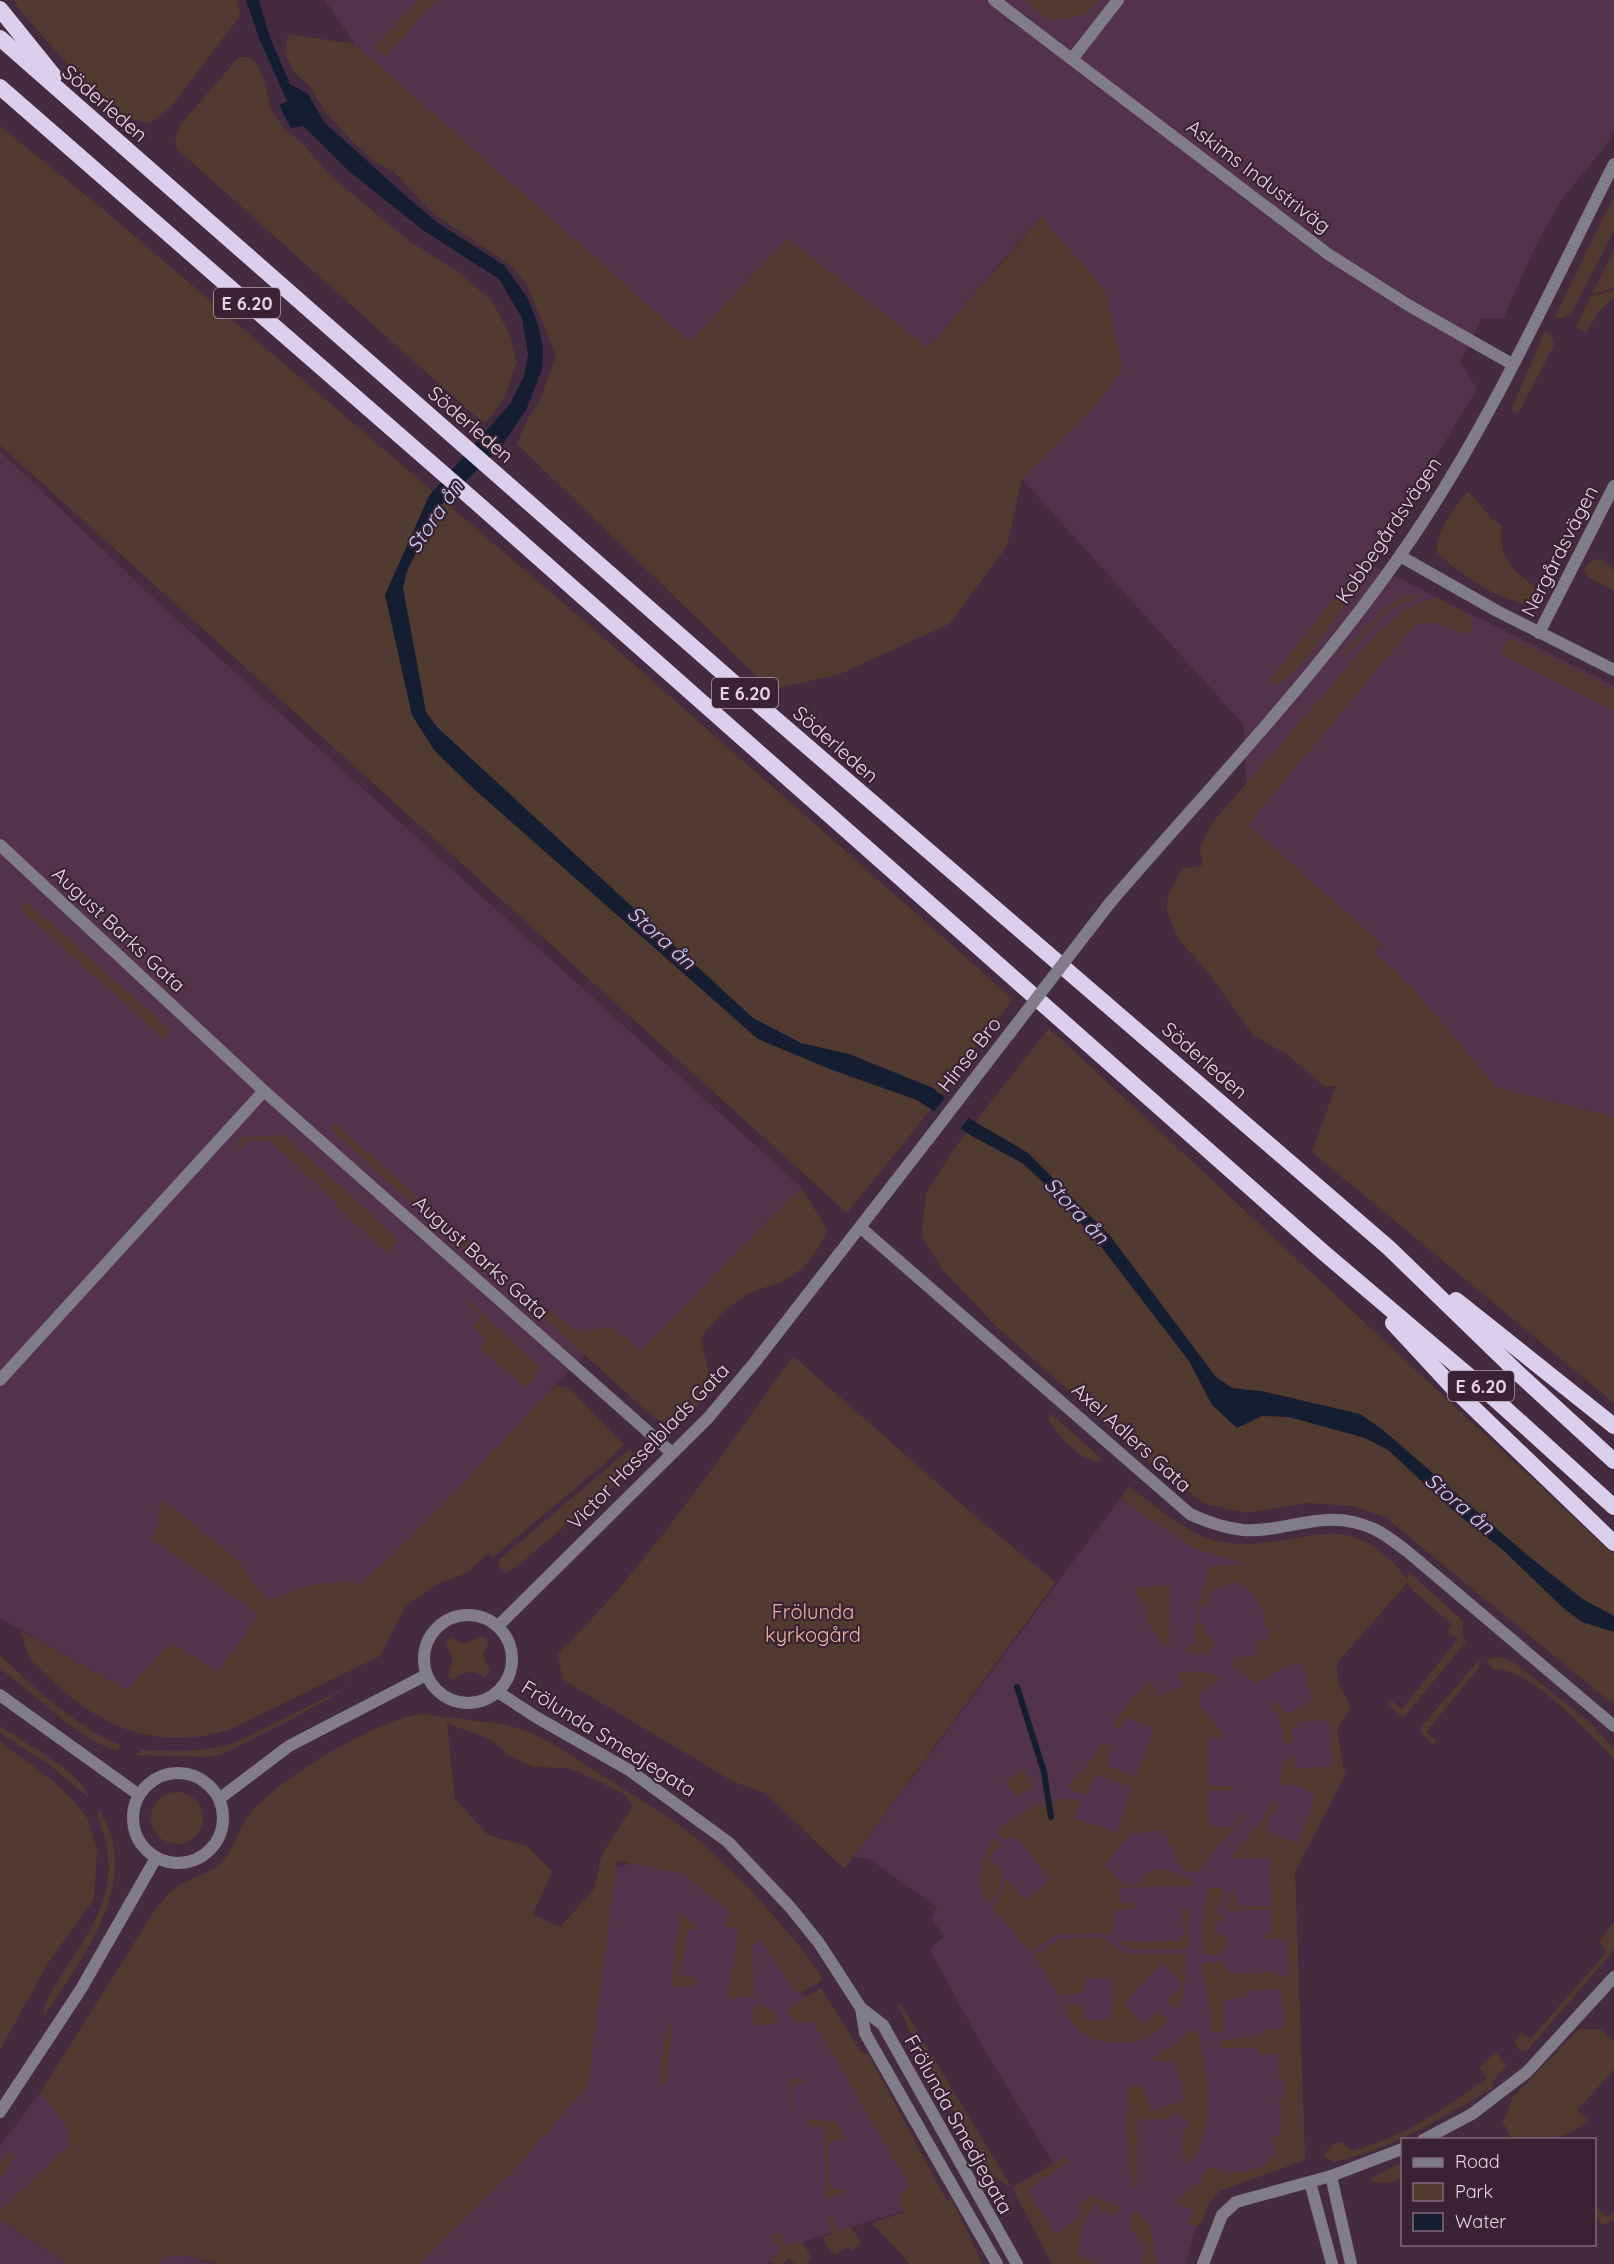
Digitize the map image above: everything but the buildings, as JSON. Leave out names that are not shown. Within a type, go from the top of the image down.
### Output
[{"type":"highway","points":[[0,9],[85,114]]},
{"type":"highway","name":"Söderleden","points":[[0,38],[759,705],[1389,1248],[1518,1374],[1614,1461]]},
{"type":"highway","name":"E 6.20","points":[[0,87],[477,503],[1343,1269],[1475,1381],[1614,1507]]},
{"type":"highway","points":[[0,96],[56,136]]},
{"type":"highway","points":[[1389,1248],[1614,1426]]},
{"type":"highway","points":[[1343,1269],[1456,1391],[1614,1543]]},
{"type":"street","name":"Askims Industriväg","points":[[994,0],[1328,254],[1408,305],[1512,364]]},
{"type":"street","points":[[1072,59],[1118,0]]},
{"type":"street","name":"Kobbegårdsvägen","points":[[1109,904],[1322,655],[1400,556],[1473,438],[1614,164]]},
{"type":"street","name":"Nergårdsvägen","points":[[1539,633],[1614,486]]},
{"type":"street","points":[[1400,556],[1539,633],[1614,670]]},
{"type":"street","name":"August Barks Gata","points":[[0,845],[264,1091],[672,1453]]},
{"type":"street","name":"Hinse Bro","points":[[861,1228],[1109,904]]},
{"type":"street","points":[[0,1380],[264,1091]]},
{"type":"street","name":"Victor Hasselblads Gata","points":[[498,1626],[708,1418],[861,1228]]},
{"type":"street","name":"Axel Adlers Gata","points":[[861,1228],[1190,1514],[1206,1521],[1244,1530],[1324,1519],[1356,1523],[1373,1528],[1408,1552],[1614,1726]]},
{"type":"street","points":[[469,1615],[479,1616],[498,1626],[509,1641],[513,1659],[509,1677],[498,1692],[475,1704],[458,1703],[442,1695],[426,1675],[424,1664],[427,1643],[439,1626],[448,1620],[469,1615]]},
{"type":"street","points":[[219,1799],[289,1746],[426,1675]]},
{"type":"street","name":"Frölunda Smedjegata","points":[[498,1692],[536,1717],[629,1770],[687,1810],[744,1856],[819,1943],[861,2008],[883,2025],[1017,2264]]},
{"type":"street","points":[[0,1695],[139,1796]]},
{"type":"street","points":[[176,1773],[191,1774],[205,1781],[219,1799],[224,1822],[219,1838],[209,1851],[188,1863],[171,1863],[156,1858],[141,1845],[133,1827],[134,1808],[139,1796],[154,1779],[176,1773]]},
{"type":"street","points":[[0,2112],[81,1989],[156,1858]]},
{"type":"street","points":[[1425,2138],[1472,2114],[1527,2072],[1614,1977]]},
{"type":"street","name":"Frölunda Smedjegata","points":[[861,2008],[865,2033],[997,2264]]},
{"type":"street","points":[[1203,2264],[1222,2215],[1236,2202],[1331,2176],[1401,2149]]},
{"type":"street","points":[[1331,2176],[1351,2264]]},
{"type":"street","points":[[1310,2182],[1332,2264]]},
{"type":"shaded area","points":[[325,0],[1614,0],[1614,129],[1607,144],[1562,199],[1536,245],[1503,319],[1482,319],[1460,362],[1477,389],[1370,564],[1614,686],[1614,1117],[1497,1088],[1412,987],[1374,952],[1381,943],[1248,825],[1244,725],[1022,479],[1092,410],[1040,217],[928,348],[787,238],[690,342],[355,44]]},
{"type":"shaded area","points":[[0,451],[152,597],[801,1187],[641,1351],[611,1327],[414,1534],[360,1584],[259,1614],[218,1673],[171,1642],[127,1690],[0,1618]]},
{"type":"shaded area","points":[[1120,1499],[1194,1548],[1247,1564],[1292,1608],[1337,1730],[1345,1775],[1295,1872],[1305,2160],[1206,2188],[1186,2264],[1052,2264],[1012,2188],[1053,2163],[984,2049],[930,1950],[944,1936],[932,1919],[937,1907],[868,1858],[853,1857]]},
{"type":"shaded area","points":[[640,1860],[691,1868],[765,1938],[829,2031],[936,2201],[783,2248],[767,2264],[419,2264],[518,2166],[588,2085],[614,1868]]},
{"type":"shaded area","points":[[40,2093],[66,2125],[70,2145],[0,2211],[0,2146]]},
{"type":"shaded area","points":[[0,2219],[40,2246],[68,2264],[0,2264]]},
{"type":"shaded area","points":[[168,2255],[187,2256],[219,2264],[157,2264]]},
{"type":"green space","points":[[14,0],[237,0],[240,16],[170,108],[150,123],[131,119],[104,100],[57,52],[18,8]]},
{"type":"green space","points":[[417,0],[437,0],[385,57],[374,48]]},
{"type":"green space","points":[[1023,0],[1099,0],[1085,15],[1049,20]]},
{"type":"green space","points":[[288,34],[355,44],[690,342],[787,238],[928,348],[1041,217],[1105,290],[1123,368],[1092,410],[1022,479],[1007,546],[949,624],[840,674],[771,690],[517,444],[527,420],[540,401],[556,355],[527,285],[513,267],[434,214],[393,171],[375,162],[350,139],[324,110],[311,88],[294,72],[285,53]]},
{"type":"green space","points":[[239,57],[249,57],[256,63],[264,80],[271,110],[285,130],[300,141],[330,175],[412,243],[459,272],[492,301],[509,333],[517,362],[504,398],[487,421],[483,422],[475,416],[177,149],[175,140],[180,125]]},
{"type":"green space","points":[[0,126],[110,215],[597,632],[1013,999],[920,1123],[847,1213],[0,445]]},
{"type":"green space","points":[[1614,196],[1614,231],[1573,310],[1567,316],[1556,319],[1555,316]]},
{"type":"green space","points":[[1614,250],[1614,288],[1592,294]]},
{"type":"green space","points":[[1614,290],[1614,297],[1599,311],[1586,333],[1576,327],[1591,296]]},
{"type":"green space","points":[[1545,331],[1552,337],[1554,345],[1518,414],[1511,410]]},
{"type":"green space","points":[[1468,491],[1492,519],[1502,525],[1502,547],[1510,564],[1541,592],[1540,599],[1530,605],[1492,592],[1456,569],[1436,552],[1443,527]]},
{"type":"green space","points":[[1369,554],[1372,554],[1372,563],[1329,628],[1302,663],[1282,682],[1275,684],[1268,682]]},
{"type":"green space","points":[[1602,559],[1614,570],[1614,591],[1588,577],[1584,569],[1593,560]]},
{"type":"green space","points":[[1408,595],[1420,596],[1387,612],[1344,657],[1341,654],[1388,605]]},
{"type":"green space","points":[[1435,597],[1470,616],[1472,624],[1469,636],[1433,622],[1415,624],[1248,825],[1381,943],[1374,952],[1412,987],[1497,1088],[1614,1117],[1614,1403],[1312,1152],[1336,1086],[1325,1087],[1288,1055],[1254,1036],[1207,971],[1178,939],[1166,908],[1170,891],[1183,868],[1203,866],[1200,848],[1212,823],[1378,632],[1403,611]]},
{"type":"green space","points":[[1513,639],[1614,689],[1614,711],[1499,653],[1504,644]]},
{"type":"green space","points":[[26,901],[166,1026],[169,1031],[166,1037],[162,1038],[23,912],[21,908]]},
{"type":"green space","points":[[1049,1028],[1614,1555],[1614,1705],[1385,1517],[1352,1506],[1308,1503],[1247,1513],[1205,1504],[1160,1472],[996,1326],[943,1270],[921,1236],[926,1193],[954,1149]]},
{"type":"green space","points":[[334,1122],[494,1266],[489,1272],[330,1129]]},
{"type":"green space","points":[[285,1136],[392,1233],[399,1242],[388,1253],[269,1141],[248,1141],[240,1150],[236,1143],[243,1137]]},
{"type":"green space","points":[[801,1187],[827,1229],[824,1238],[809,1261],[795,1274],[779,1283],[748,1294],[734,1303],[706,1331],[701,1338],[709,1374],[717,1380],[697,1406],[682,1419],[674,1422],[653,1417],[540,1314],[547,1308],[579,1333],[611,1326],[641,1351]]},
{"type":"green space","points":[[465,1298],[541,1368],[525,1388],[480,1348],[487,1340],[473,1328],[482,1317],[463,1300]]},
{"type":"green space","name":"Frölunda kyrkogård","points":[[793,1356],[983,1523],[1056,1582],[844,1869],[765,1793],[732,1781],[563,1680],[558,1654],[622,1584],[682,1510]]},
{"type":"green space","points":[[556,1385],[569,1388],[624,1445],[493,1557],[489,1553],[467,1573],[437,1584],[405,1607],[380,1656],[229,1730],[204,1736],[180,1738],[157,1737],[114,1724],[74,1700],[31,1660],[20,1630],[127,1690],[171,1642],[218,1672],[259,1614],[151,1539],[157,1532],[160,1498],[238,1560],[264,1598],[276,1597],[319,1584],[343,1582],[360,1584],[414,1534]]},
{"type":"green space","points":[[1050,1413],[1102,1459],[1097,1462],[1090,1460],[1070,1446],[1049,1420]]},
{"type":"green space","points":[[631,1448],[632,1464],[626,1475],[517,1566],[506,1573],[498,1565],[500,1559]]},
{"type":"green space","points":[[1129,1486],[1188,1529],[1214,1540],[1256,1544],[1324,1534],[1344,1535],[1364,1541],[1385,1555],[1408,1580],[1408,1571],[1463,1621],[1463,1638],[1466,1642],[1403,1718],[1388,1704],[1390,1700],[1402,1709],[1458,1639],[1448,1631],[1451,1624],[1409,1587],[1408,1582],[1337,1663],[1338,1683],[1351,1707],[1337,1730],[1345,1775],[1295,1872],[1305,2160],[1220,2191],[1209,2203],[1198,2227],[1186,2224],[1193,2214],[1193,2209],[1176,2203],[1177,2201],[1195,2184],[1198,2186],[1204,2181],[1200,2177],[1207,2169],[1239,2172],[1265,2165],[1278,2148],[1270,2137],[1281,2135],[1281,2103],[1276,2101],[1284,2098],[1283,2080],[1278,2075],[1278,2054],[1259,2054],[1259,2048],[1222,2048],[1219,2041],[1263,2034],[1264,2030],[1284,2028],[1282,1989],[1246,1990],[1246,1997],[1223,2000],[1223,2032],[1213,2032],[1202,1966],[1206,1962],[1220,1961],[1231,1974],[1276,1972],[1277,1976],[1289,1975],[1286,1940],[1264,1937],[1264,1933],[1272,1932],[1270,1909],[1227,1911],[1228,1895],[1235,1889],[1236,1907],[1271,1906],[1270,1858],[1234,1859],[1232,1855],[1263,1819],[1274,1798],[1277,1807],[1267,1821],[1267,1831],[1297,1843],[1316,1795],[1295,1785],[1279,1785],[1285,1759],[1294,1754],[1296,1768],[1300,1769],[1333,1766],[1329,1720],[1297,1722],[1297,1728],[1292,1729],[1293,1742],[1284,1744],[1280,1721],[1272,1704],[1275,1701],[1288,1714],[1310,1702],[1312,1696],[1307,1684],[1310,1681],[1299,1662],[1285,1669],[1283,1667],[1256,1684],[1231,1665],[1237,1658],[1256,1655],[1258,1639],[1268,1640],[1269,1629],[1264,1625],[1264,1611],[1243,1584],[1232,1583],[1209,1591],[1209,1603],[1201,1607],[1199,1622],[1205,1628],[1205,1636],[1216,1639],[1208,1655],[1184,1651],[1183,1649],[1196,1643],[1197,1610],[1209,1567],[1244,1564],[1194,1548],[1120,1499]]},
{"type":"green space","points":[[1170,1585],[1168,1648],[1161,1643],[1145,1618],[1146,1609],[1133,1588]]},
{"type":"green space","points":[[482,1636],[489,1642],[483,1654],[490,1672],[485,1678],[477,1674],[464,1673],[453,1681],[448,1676],[453,1660],[446,1643],[450,1637],[464,1644]]},
{"type":"green space","points":[[0,1655],[71,1717],[120,1745],[119,1750],[90,1739],[58,1716],[0,1669]]},
{"type":"green space","points":[[1501,1657],[1515,1663],[1587,1720],[1614,1748],[1614,1759],[1575,1719],[1540,1689],[1507,1671],[1494,1670],[1486,1659]]},
{"type":"green space","points":[[1479,1660],[1479,1668],[1426,1732],[1437,1741],[1433,1745],[1421,1732],[1421,1727]]},
{"type":"green space","points":[[1178,1672],[1209,1673],[1224,1678],[1199,1693],[1200,1704],[1225,1737],[1208,1739],[1208,1785],[1233,1787],[1233,1791],[1207,1791],[1209,1826],[1233,1827],[1242,1814],[1248,1815],[1219,1844],[1197,1873],[1186,1870],[1179,1864],[1173,1845],[1169,1845],[1168,1836],[1164,1836],[1163,1829],[1130,1835],[1104,1865],[1125,1885],[1138,1884],[1150,1873],[1162,1870],[1191,1879],[1193,1885],[1119,1888],[1119,1903],[1133,1903],[1134,1908],[1114,1911],[1113,1933],[1057,1934],[1031,1952],[993,1909],[1007,1879],[1025,1900],[1050,1879],[1016,1837],[1006,1839],[996,1834],[1008,1822],[1036,1804],[1041,1803],[1041,1806],[1066,1798],[1080,1801],[1075,1819],[1117,1832],[1132,1787],[1094,1775],[1087,1795],[1066,1788],[1090,1762],[1102,1743],[1113,1747],[1106,1765],[1136,1777],[1154,1729],[1125,1717],[1120,1728],[1113,1725],[1130,1700],[1149,1683],[1152,1682],[1158,1696],[1181,1687],[1182,1682]]},
{"type":"green space","points":[[359,1681],[294,1718],[221,1755],[208,1757],[136,1755],[142,1750],[202,1750],[225,1746]]},
{"type":"green space","points":[[420,1714],[504,1724],[527,1731],[550,1742],[671,1819],[700,1841],[750,1889],[803,1950],[821,1976],[821,1981],[805,1991],[795,1993],[761,1940],[755,1941],[752,1946],[754,1996],[727,1999],[739,1930],[722,1925],[732,1914],[682,1873],[617,1861],[588,2085],[518,2166],[419,2264],[219,2264],[187,2256],[168,2255],[157,2264],[68,2264],[0,2219],[0,2211],[70,2145],[66,2125],[40,2093],[157,1907],[177,1887],[212,1870],[221,1863],[251,1812],[284,1783],[330,1752],[379,1727]],"holes":[[[447,1723],[491,1740],[510,1756],[533,1767],[566,1768],[576,1771],[624,1794],[633,1806],[602,1854],[594,1889],[560,1927],[533,1914],[552,1871],[527,1846],[488,1835],[455,1799]]]},
{"type":"green space","points":[[0,1726],[64,1768],[76,1778],[88,1797],[52,1767],[0,1733]]},
{"type":"green space","points":[[0,1742],[52,1780],[71,1798],[88,1819],[97,1851],[94,1899],[48,1963],[0,2050]]},
{"type":"green space","points":[[1024,1768],[1034,1786],[1016,1797],[1006,1781]]},
{"type":"green space","points":[[172,1792],[182,1792],[196,1799],[203,1818],[196,1837],[182,1844],[172,1844],[162,1840],[155,1833],[151,1823],[151,1813],[155,1803],[162,1796]]},
{"type":"green space","points":[[99,1810],[111,1836],[115,1863],[112,1890],[103,1918],[90,1944],[44,2016],[49,1996],[89,1931],[106,1890],[109,1867],[106,1843],[97,1816]]},
{"type":"green space","points":[[993,1838],[1001,1846],[989,1857],[1003,1874],[996,1896],[989,1903],[984,1896],[980,1880],[983,1862]]},
{"type":"green space","points":[[1208,1888],[1224,1889],[1222,1905],[1217,1905],[1217,1914],[1223,1914],[1223,1921],[1217,1922],[1217,1934],[1225,1935],[1229,1943],[1220,1956],[1204,1954],[1202,1937]]},
{"type":"green space","points":[[1181,1908],[1187,1908],[1189,1911],[1189,1949],[1130,1949],[1117,1942],[1180,1941],[1180,1936],[1184,1936]]},
{"type":"green space","points":[[680,1914],[700,1929],[687,1930],[680,1976],[696,1978],[694,1987],[671,1985]]},
{"type":"green space","points":[[1614,1921],[1614,1950],[1527,2051],[1520,2051],[1515,2042],[1521,2032],[1530,2039],[1607,1952],[1599,1942]]},
{"type":"green space","points":[[1105,1938],[1121,1952],[1128,1954],[1188,1954],[1183,1998],[1178,2009],[1166,2002],[1183,1983],[1162,1963],[1124,2004],[1145,2024],[1158,2010],[1168,2021],[1150,2036],[1128,2043],[1116,2043],[1104,2042],[1082,2033],[1068,2017],[1063,2006],[1073,2003],[1083,2006],[1083,2019],[1111,2021],[1113,1979],[1085,1977],[1084,1993],[1063,1996],[1057,1993],[1034,1956],[1058,1939]]},
{"type":"green space","points":[[821,1988],[861,2052],[868,2054],[947,2201],[952,2199],[982,2264],[910,2264],[872,2223],[904,2212],[898,2196],[911,2187],[813,2022],[795,2022],[786,2009]]},
{"type":"green space","points":[[897,2003],[902,2006],[1012,2187],[994,2178],[925,2064]]},
{"type":"green space","points":[[761,2004],[775,2012],[779,2023],[753,2026],[753,2005]]},
{"type":"green space","points":[[667,2023],[673,2023],[665,2086],[659,2085]]},
{"type":"green space","points":[[1579,2029],[1601,2029],[1614,2041],[1614,2070],[1577,2110],[1589,2120],[1580,2127],[1553,2138],[1511,2138],[1502,2121],[1505,2119],[1513,2097]]},
{"type":"green space","points":[[1190,2030],[1198,2032],[1207,2084],[1207,2123],[1202,2140],[1195,2155],[1183,2166],[1182,2135],[1188,2127],[1188,2119],[1173,2113],[1166,2119],[1142,2119],[1137,2122],[1137,2189],[1131,2188],[1125,2114],[1128,2110],[1127,2088],[1142,2084],[1151,2111],[1185,2100],[1174,2060],[1163,2063],[1162,2060],[1154,2062],[1153,2057],[1171,2047]]},
{"type":"green space","points":[[1495,2052],[1507,2065],[1492,2082],[1493,2088],[1417,2131],[1358,2156],[1335,2162],[1325,2157],[1324,2154],[1333,2144],[1341,2142],[1352,2151],[1389,2138],[1423,2121],[1487,2078],[1479,2068]]},
{"type":"green space","points":[[788,2078],[801,2078],[806,2081],[806,2084],[791,2085],[792,2109],[789,2109]]},
{"type":"green space","points":[[807,2120],[834,2122],[842,2131],[843,2140],[829,2141],[830,2189],[845,2189],[844,2193],[826,2199],[824,2126],[808,2126]]},
{"type":"green space","points":[[12,2150],[15,2156],[0,2178],[0,2162]]},
{"type":"green space","points":[[1067,2156],[1070,2161],[1027,2190],[1056,2234],[1083,2214],[1078,2205],[1091,2195],[1120,2207],[1116,2214],[1100,2211],[1100,2204],[1095,2204],[1083,2221],[1078,2256],[1100,2264],[1052,2264],[1012,2188]]},
{"type":"green space","points":[[1401,2163],[1401,2178],[1386,2183],[1370,2179]]},
{"type":"green space","points":[[1596,2207],[1607,2217],[1614,2211],[1614,2220],[1603,2225],[1596,2218]]},
{"type":"green space","points":[[1134,2211],[1138,2211],[1151,2229],[1157,2264],[1141,2264],[1146,2249],[1132,2227]]},
{"type":"green space","points":[[833,2217],[837,2231],[851,2227],[861,2242],[852,2251],[847,2247],[835,2255],[827,2247],[823,2237],[832,2234],[827,2219]]},
{"type":"green space","points":[[781,2233],[786,2246],[802,2241],[812,2259],[806,2264],[795,2264],[789,2258],[783,2264],[773,2264],[770,2261],[781,2250],[770,2236]]},
{"type":"water","name":"Stora ån","points":[[246,0],[259,0],[269,35],[290,84],[308,94],[324,122],[438,223],[505,266],[528,299],[538,325],[543,348],[542,369],[526,410],[501,447],[438,508],[407,571],[403,588],[426,712],[437,727],[753,1018],[801,1043],[849,1054],[933,1088],[972,1120],[1028,1153],[1111,1237],[1216,1377],[1232,1388],[1261,1391],[1360,1414],[1383,1430],[1526,1554],[1584,1600],[1614,1616],[1614,1632],[1582,1622],[1562,1607],[1502,1549],[1456,1513],[1388,1450],[1365,1438],[1289,1417],[1262,1416],[1237,1428],[1212,1405],[1189,1361],[1102,1248],[1053,1191],[1022,1163],[970,1135],[917,1100],[832,1070],[758,1039],[474,789],[434,750],[412,715],[385,595],[429,496],[510,404],[524,376],[528,354],[522,318],[499,279],[423,230],[350,172],[303,126],[291,128],[279,105],[287,101],[259,38]]},
{"type":"pier","points":[[947,1095],[971,1115],[958,1131],[932,1114]]},
{"type":"waterway","points":[[1017,1687],[1044,1772],[1051,1817]]}]
